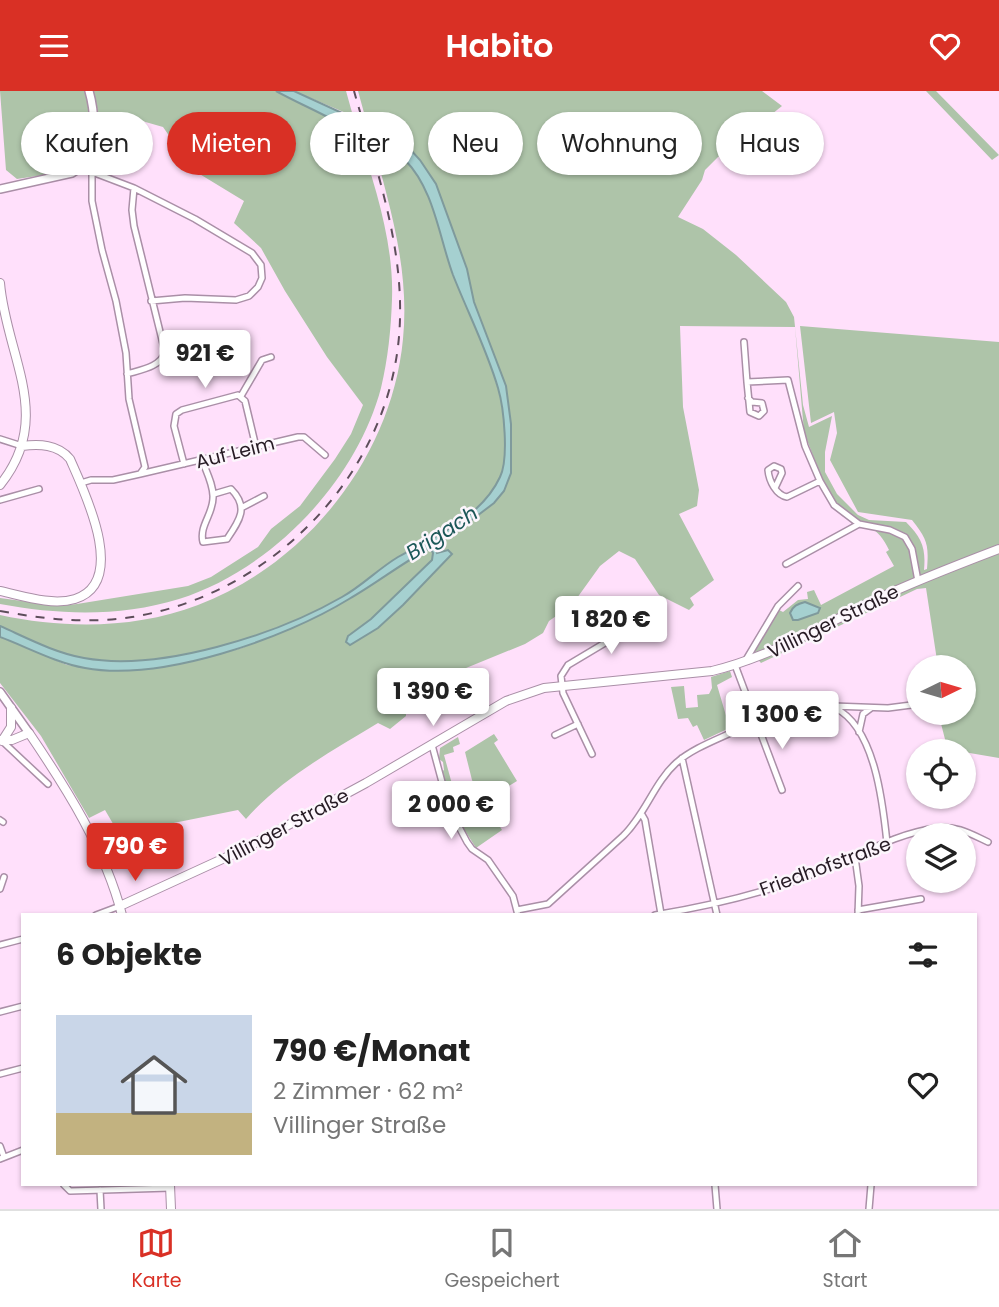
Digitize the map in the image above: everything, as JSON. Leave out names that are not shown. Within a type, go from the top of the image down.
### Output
[{"type":"main road","points":[[0,283],[6,324],[27,400],[27,423],[22,446],[0,485]]},
{"type":"main road","points":[[0,591],[46,600],[76,599],[89,591],[101,569],[97,530],[70,459],[61,449],[54,447],[22,446]]},
{"type":"main road","name":"Villinger Straße","points":[[121,911],[242,851],[526,692],[561,685],[712,671],[735,665],[918,581],[999,548]]},
{"type":"main road","points":[[1,741],[11,727],[11,708]]},
{"type":"main road","points":[[1,741],[29,733],[104,860],[121,911]]},
{"type":"main road","points":[[170,1187],[171,1209]]},
{"type":"street","points":[[89,91],[94,112]]},
{"type":"street","points":[[0,189],[63,175]]},
{"type":"street","points":[[92,175],[92,201],[116,301],[126,353],[129,399],[144,459],[145,467],[140,474]]},
{"type":"street","points":[[100,175],[134,188],[195,219],[253,253],[261,265],[262,278],[249,296],[236,299],[185,298],[151,301]]},
{"type":"street","points":[[127,375],[163,359],[165,352],[134,226],[134,188]]},
{"type":"street","points":[[744,342],[748,398]]},
{"type":"street","points":[[184,464],[174,426],[176,414],[182,409],[241,396],[262,360],[271,357]]},
{"type":"street","name":"Villinger Straße","points":[[747,382],[788,380],[806,446],[820,481],[834,505],[859,524],[890,530],[905,537],[912,549],[918,581]]},
{"type":"street","points":[[241,396],[245,401],[256,447]]},
{"type":"street","name":"Auf Leim","points":[[80,483],[91,480],[113,481],[298,436],[304,437],[325,455]]},
{"type":"street","points":[[0,439],[22,446]]},
{"type":"street","points":[[202,460],[214,494],[205,521],[203,542],[228,539],[243,507],[264,496]]},
{"type":"street","points":[[775,488],[780,495],[788,497],[820,481]]},
{"type":"street","points":[[0,500],[39,489]]},
{"type":"street","points":[[214,494],[231,489],[243,507]]},
{"type":"street","points":[[786,564],[859,524]]},
{"type":"street","name":"Villinger Straße","points":[[747,661],[778,606],[797,586]]},
{"type":"street","points":[[592,754],[561,685],[561,676],[568,665],[645,619]]},
{"type":"street","points":[[735,665],[782,790]]},
{"type":"street","points":[[0,692],[29,733]]},
{"type":"street","points":[[432,745],[449,808],[472,849],[488,860],[513,896],[517,913],[548,904],[628,831],[668,771],[682,758],[757,721],[792,709],[906,705]]},
{"type":"street","points":[[832,706],[845,714],[859,732],[875,769],[887,843]]},
{"type":"street","points":[[859,732],[863,714],[873,707]]},
{"type":"street","points":[[555,735],[578,724]]},
{"type":"street","points":[[1,741],[48,784]]},
{"type":"street","points":[[682,758],[717,913]]},
{"type":"street","name":"Friedhofstraße","points":[[641,813],[645,820],[652,857],[658,913]]},
{"type":"street","name":"Friedhofstraße","points":[[668,913],[715,904],[815,874],[921,831],[948,827],[961,829],[988,842]]},
{"type":"street","points":[[855,857],[859,886],[858,913],[921,899]]},
{"type":"street","points":[[0,888],[4,877]]},
{"type":"street","points":[[0,944],[21,939]]},
{"type":"street","points":[[0,1012],[21,1007]]},
{"type":"street","points":[[0,1075],[21,1069]]},
{"type":"street","points":[[0,1146],[2,1158],[21,1151]]},
{"type":"street","points":[[64,1186],[70,1191],[170,1187]]},
{"type":"street","points":[[716,1186],[717,1209]]},
{"type":"street","points":[[869,1209],[871,1186]]},
{"type":"street","points":[[100,1190],[101,1209]]},
{"type":"shaded area","points":[[0,91],[276,91],[317,112],[310,112],[310,175],[372,175],[387,236],[392,278],[392,310],[381,388],[369,423],[352,457],[330,488],[305,518],[277,544],[246,567],[179,599],[135,609],[67,612],[0,604],[0,598],[59,606],[77,604],[188,586],[211,577],[258,547],[271,529],[300,506],[351,434],[363,405],[327,357],[261,248],[234,223],[244,201],[201,175],[296,175],[296,112],[167,112],[167,133],[163,127],[153,124],[153,112],[21,112],[21,175],[44,175],[17,179],[6,170]]},
{"type":"shaded area","points":[[294,91],[346,91],[352,112],[344,112]]},
{"type":"shaded area","points":[[358,91],[762,91],[782,106],[774,112],[716,112],[716,159],[705,170],[702,180],[678,217],[703,229],[736,255],[786,302],[794,317],[803,405],[809,427],[832,416],[825,452],[825,472],[837,494],[858,515],[869,520],[906,522],[922,544],[924,570],[927,569],[926,542],[912,520],[858,512],[830,460],[837,433],[834,412],[811,423],[800,326],[999,342],[999,758],[976,754],[976,739],[945,739],[941,725],[976,725],[976,655],[936,655],[926,588],[917,589],[761,663],[752,653],[779,610],[783,612],[798,600],[808,599],[807,592],[814,590],[821,605],[894,566],[886,552],[889,550],[885,542],[875,531],[842,516],[820,474],[804,432],[795,327],[680,326],[683,407],[699,490],[697,506],[679,514],[714,580],[690,598],[694,605],[689,610],[659,595],[635,559],[619,551],[600,566],[572,605],[549,621],[543,633],[525,644],[449,675],[406,709],[406,716],[390,729],[378,723],[326,755],[291,778],[246,819],[238,810],[119,834],[105,810],[89,818],[41,736],[0,683],[0,637],[67,665],[121,670],[199,660],[242,648],[329,610],[430,548],[433,553],[432,560],[371,619],[348,636],[378,628],[451,554],[437,553],[435,544],[452,535],[494,503],[511,473],[511,424],[506,386],[474,302],[467,269],[436,184],[414,161],[414,112],[364,112]]},
{"type":"shaded area","points":[[926,91],[936,91],[999,155],[992,160]]},
{"type":"shaded area","points":[[414,168],[431,205],[448,259],[498,389],[505,433],[503,469],[492,491],[481,504],[456,525],[398,557],[342,597],[285,625],[217,647],[147,660],[114,661],[62,653],[0,627],[0,615],[50,623],[100,624],[150,619],[174,613],[238,586],[275,562],[308,533],[338,500],[362,464],[382,424],[396,382],[404,313],[401,262],[381,175],[414,175]]},
{"type":"shaded area","points":[[730,671],[732,677],[717,685],[727,719],[734,717],[738,724],[704,740],[697,725],[693,727],[688,718],[678,719],[671,687],[684,686],[686,708],[698,707],[697,695],[709,694],[712,688],[711,677]]},
{"type":"shaded area","points":[[494,734],[498,740],[494,743],[517,781],[488,799],[496,814],[493,816],[502,830],[476,848],[455,815],[462,812],[455,798],[449,801],[441,772],[444,770],[443,762],[439,759],[440,748],[458,737],[460,744],[453,747],[454,752],[444,755],[452,784],[461,782],[466,795],[459,799],[472,826],[479,823],[480,825],[490,819],[472,780],[465,752]]},
{"type":"water","points":[[276,91],[294,91],[340,112],[317,112]]},
{"type":"water","name":"Brigach","points":[[414,153],[436,184],[467,269],[474,302],[506,386],[511,424],[511,473],[504,491],[494,503],[452,535],[435,544],[437,553],[448,550],[452,554],[378,628],[350,645],[346,642],[348,636],[371,619],[432,560],[433,553],[430,548],[349,599],[291,629],[221,654],[185,663],[115,671],[85,668],[52,659],[0,637],[0,626],[62,653],[114,661],[147,660],[217,647],[285,625],[342,597],[398,557],[456,525],[481,504],[492,491],[503,469],[505,433],[502,408],[494,374],[453,275],[435,214],[415,172]]},
{"type":"water","points":[[805,602],[820,608],[818,613],[793,620],[790,613],[792,609]]},
{"type":"railway","points":[[0,611],[49,618],[99,620],[132,617],[185,604],[234,582],[279,552],[319,515],[352,472],[377,424],[394,373],[400,318],[397,260],[392,231],[354,91]]}]
